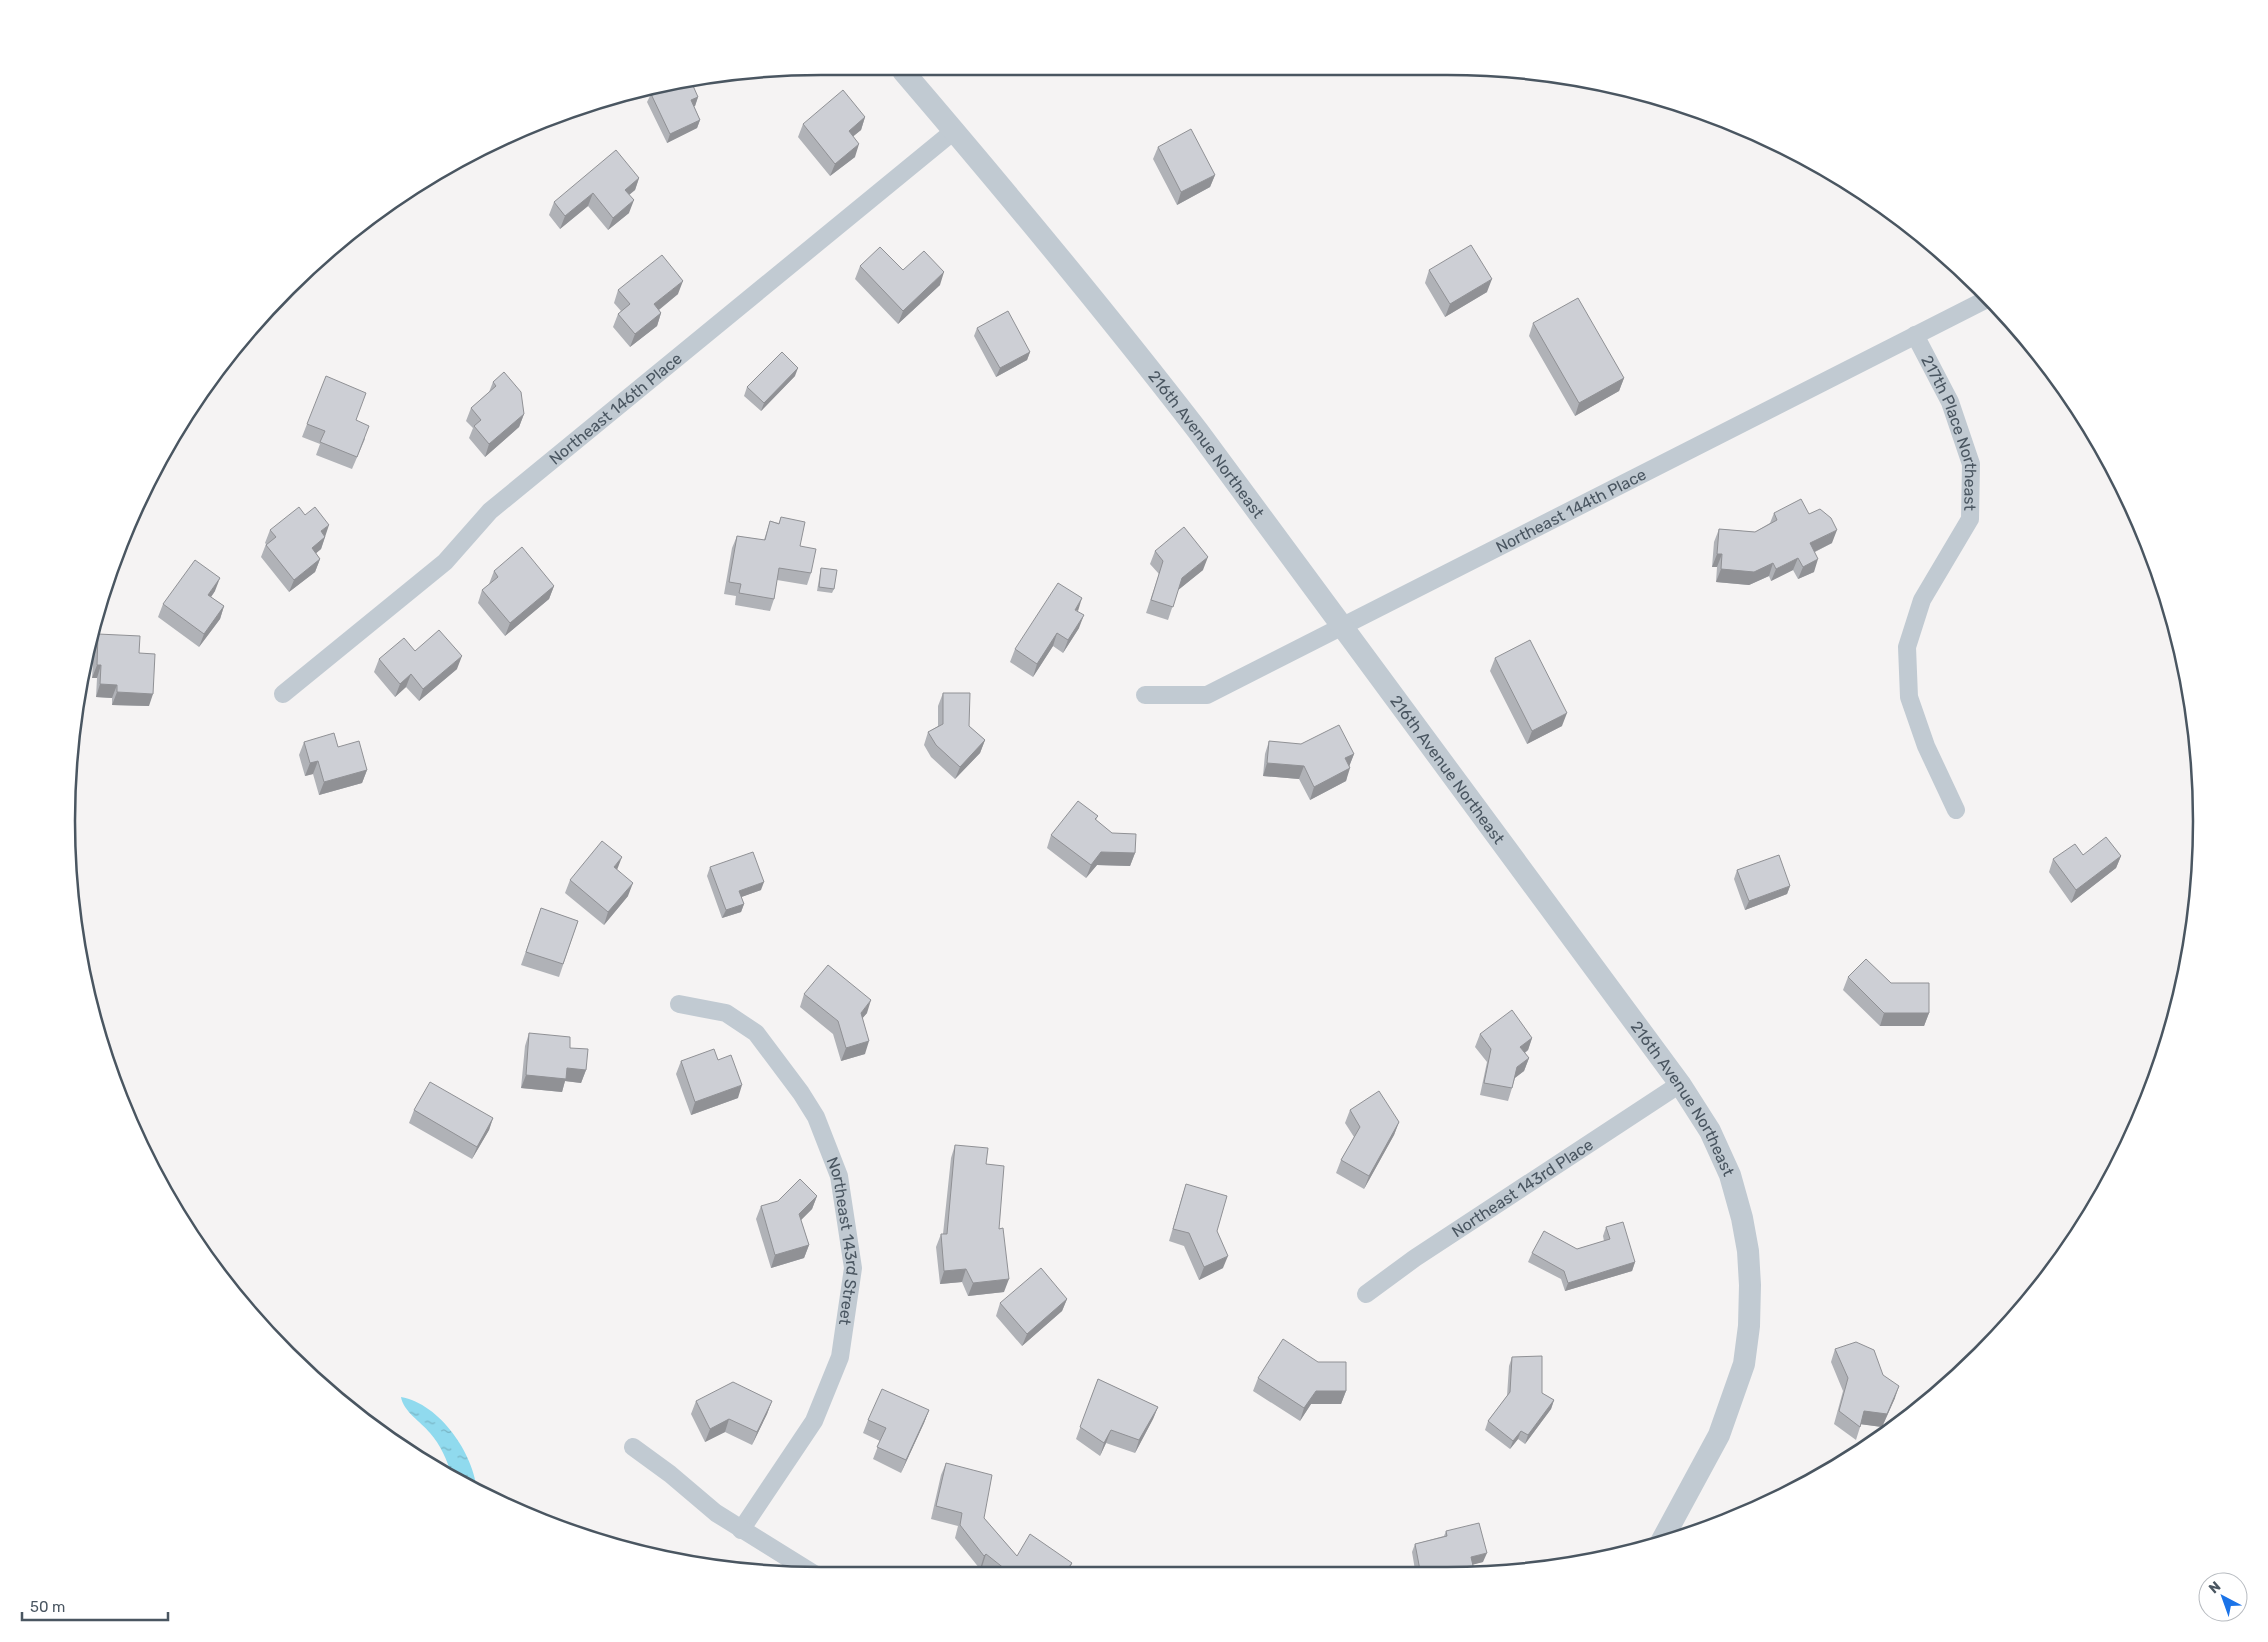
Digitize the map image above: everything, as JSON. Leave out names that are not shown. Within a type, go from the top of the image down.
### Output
[{"type":"street","name":"216th Avenue Northeast","points":[[907,75],[955,130],[1145,362],[1680,1084],[1710,1132],[1730,1175],[1742,1218],[1749,1268],[1749,1326],[1744,1364],[1719,1435],[1665,1534]]},
{"type":"street","name":"Northeast 146th Place","points":[[283,694],[446,562],[490,511],[955,130]]},
{"type":"street","name":"Northeast 144th Place","points":[[1145,695],[1207,695],[1983,301]]},
{"type":"street","name":"217th Place Northeast","points":[[1915,335],[1950,402],[1970,464],[1970,520],[1922,600],[1907,647],[1909,698],[1926,746],[1956,810]]},
{"type":"street","name":"Northeast 143rd Street","points":[[679,1004],[726,1013],[756,1033],[802,1093],[816,1117],[839,1176],[853,1268],[840,1357],[814,1421],[741,1530]]},
{"type":"street","name":"Northeast 143rd Place","points":[[1366,1294],[1415,1258],[1680,1084]]},
{"type":"street","points":[[633,1447],[670,1474],[716,1513],[801,1566]]},
{"type":"water","points":[[401,1397],[415,1402],[429,1409],[441,1420],[462,1447],[475,1481],[449,1467],[446,1458],[434,1437],[409,1412]]},
{"type":"building","points":[[693,86],[698,97],[691,100],[700,120],[670,134],[651,95]]},
{"type":"building","points":[[843,90],[865,117],[849,131],[859,144],[835,164],[803,124]]},
{"type":"building","points":[[1191,129],[1215,175],[1181,192],[1158,147]]},
{"type":"building","points":[[616,150],[639,178],[625,190],[634,200],[613,218],[593,193],[565,216],[554,202]]},
{"type":"building","points":[[1471,245],[1492,279],[1450,304],[1429,270]]},
{"type":"building","points":[[880,247],[903,270],[924,251],[944,272],[903,311],[860,266]]},
{"type":"building","points":[[662,255],[683,281],[654,304],[661,313],[635,334],[618,314],[630,304],[618,290]]},
{"type":"building","points":[[1578,298],[1624,378],[1579,403],[1533,323]]},
{"type":"building","points":[[1008,311],[1030,352],[1000,368],[977,328]]},
{"type":"building","points":[[782,352],[798,368],[764,403],[747,387]]},
{"type":"building","points":[[504,372],[521,392],[524,414],[489,444],[474,426],[481,420],[471,408],[496,386],[493,382]]},
{"type":"building","points":[[326,376],[366,393],[356,420],[369,426],[357,457],[320,442],[325,431],[307,424]]},
{"type":"building","points":[[1801,499],[1809,514],[1820,509],[1831,518],[1837,530],[1810,543],[1818,559],[1803,567],[1798,558],[1776,569],[1773,563],[1754,572],[1721,569],[1722,554],[1717,554],[1719,529],[1755,532],[1777,520],[1774,513]]},
{"type":"building","points":[[299,507],[305,515],[315,507],[329,525],[321,531],[325,537],[312,548],[320,559],[294,580],[266,545],[276,537],[270,530]]},
{"type":"building","points":[[781,517],[805,522],[800,546],[816,549],[811,573],[779,568],[774,599],[739,593],[741,584],[729,582],[737,536],[765,540],[770,521],[779,524]]},
{"type":"building","points":[[1184,527],[1208,557],[1182,578],[1173,607],[1151,600],[1163,561],[1155,551]]},
{"type":"building","points":[[522,547],[554,586],[510,623],[482,590],[498,577],[494,571]]},
{"type":"building","points":[[195,560],[220,578],[208,595],[224,606],[204,634],[163,604]]},
{"type":"building","points":[[821,568],[837,570],[834,589],[819,587]]},
{"type":"building","points":[[1058,583],[1082,598],[1075,610],[1084,615],[1068,640],[1057,633],[1037,664],[1015,649]]},
{"type":"building","points":[[439,630],[462,656],[423,689],[411,674],[400,684],[379,659],[404,638],[415,651]]},
{"type":"building","points":[[99,634],[140,636],[139,653],[155,654],[153,694],[117,692],[117,685],[100,684],[101,665],[97,665]]},
{"type":"building","points":[[1530,640],[1567,713],[1532,731],[1495,658]]},
{"type":"building","points":[[943,693],[970,693],[969,726],[985,740],[960,767],[936,745],[928,732],[943,724]]},
{"type":"building","points":[[1339,725],[1354,754],[1345,758],[1350,768],[1314,787],[1304,766],[1267,763],[1269,741],[1301,744]]},
{"type":"building","points":[[334,733],[338,747],[359,741],[367,770],[324,782],[318,761],[310,763],[304,742]]},
{"type":"building","points":[[1078,801],[1098,816],[1095,819],[1112,833],[1136,834],[1135,853],[1101,852],[1091,865],[1051,835]]},
{"type":"building","points":[[2106,837],[2121,856],[2076,890],[2053,859],[2075,844],[2083,855]]},
{"type":"building","points":[[602,841],[622,857],[614,867],[633,883],[608,912],[570,880]]},
{"type":"building","points":[[753,852],[764,882],[739,891],[744,904],[726,910],[710,867]]},
{"type":"building","points":[[1779,855],[1790,886],[1749,901],[1737,870]]},
{"type":"building","points":[[541,908],[578,921],[563,964],[526,952]]},
{"type":"building","points":[[1866,959],[1891,983],[1929,983],[1929,1013],[1884,1013],[1848,977]]},
{"type":"building","points":[[828,965],[871,1000],[861,1013],[869,1041],[846,1048],[838,1021],[804,994]]},
{"type":"building","points":[[1512,1010],[1532,1038],[1520,1047],[1529,1058],[1517,1067],[1512,1088],[1484,1083],[1491,1049],[1480,1034]]},
{"type":"building","points":[[529,1033],[570,1037],[570,1048],[588,1049],[586,1070],[567,1068],[566,1079],[526,1075]]},
{"type":"building","points":[[714,1049],[718,1060],[731,1055],[742,1085],[695,1102],[681,1061]]},
{"type":"building","points":[[430,1082],[493,1118],[477,1147],[414,1110]]},
{"type":"building","points":[[1379,1091],[1399,1122],[1369,1176],[1341,1160],[1360,1127],[1350,1110]]},
{"type":"building","points":[[955,1145],[988,1148],[986,1164],[1004,1166],[999,1229],[1003,1228],[1009,1279],[973,1283],[966,1269],[944,1271],[941,1234],[947,1234]]},
{"type":"building","points":[[800,1179],[817,1196],[799,1214],[809,1245],[775,1255],[761,1206],[778,1201]]},
{"type":"building","points":[[1186,1184],[1227,1196],[1217,1231],[1228,1256],[1204,1267],[1189,1233],[1173,1229]]},
{"type":"building","points":[[1623,1222],[1635,1262],[1568,1283],[1564,1271],[1532,1253],[1544,1231],[1577,1249],[1610,1239],[1606,1227]]},
{"type":"building","points":[[1041,1268],[1067,1299],[1027,1334],[1000,1303]]},
{"type":"building","points":[[1283,1339],[1318,1362],[1346,1362],[1346,1391],[1316,1391],[1304,1408],[1258,1378]]},
{"type":"building","points":[[1856,1342],[1874,1350],[1883,1375],[1899,1386],[1887,1414],[1864,1411],[1860,1427],[1839,1411],[1848,1378],[1835,1349]]},
{"type":"building","points":[[1542,1356],[1542,1393],[1554,1400],[1528,1435],[1521,1431],[1513,1441],[1488,1421],[1510,1392],[1512,1357]]},
{"type":"building","points":[[1098,1379],[1158,1407],[1139,1440],[1111,1430],[1104,1443],[1080,1427]]},
{"type":"building","points":[[733,1382],[772,1401],[757,1432],[729,1419],[710,1429],[696,1401]]},
{"type":"building","points":[[882,1389],[929,1410],[906,1460],[877,1447],[886,1428],[868,1420]]},
{"type":"building","points":[[946,1463],[992,1475],[984,1518],[1017,1556],[1030,1534],[1072,1563],[1069,1567],[1002,1567],[986,1554],[984,1556],[960,1525],[962,1513],[936,1506]]},
{"type":"building","points":[[1479,1523],[1487,1553],[1471,1557],[1473,1566],[1419,1567],[1415,1544],[1447,1536],[1446,1531]]}]
